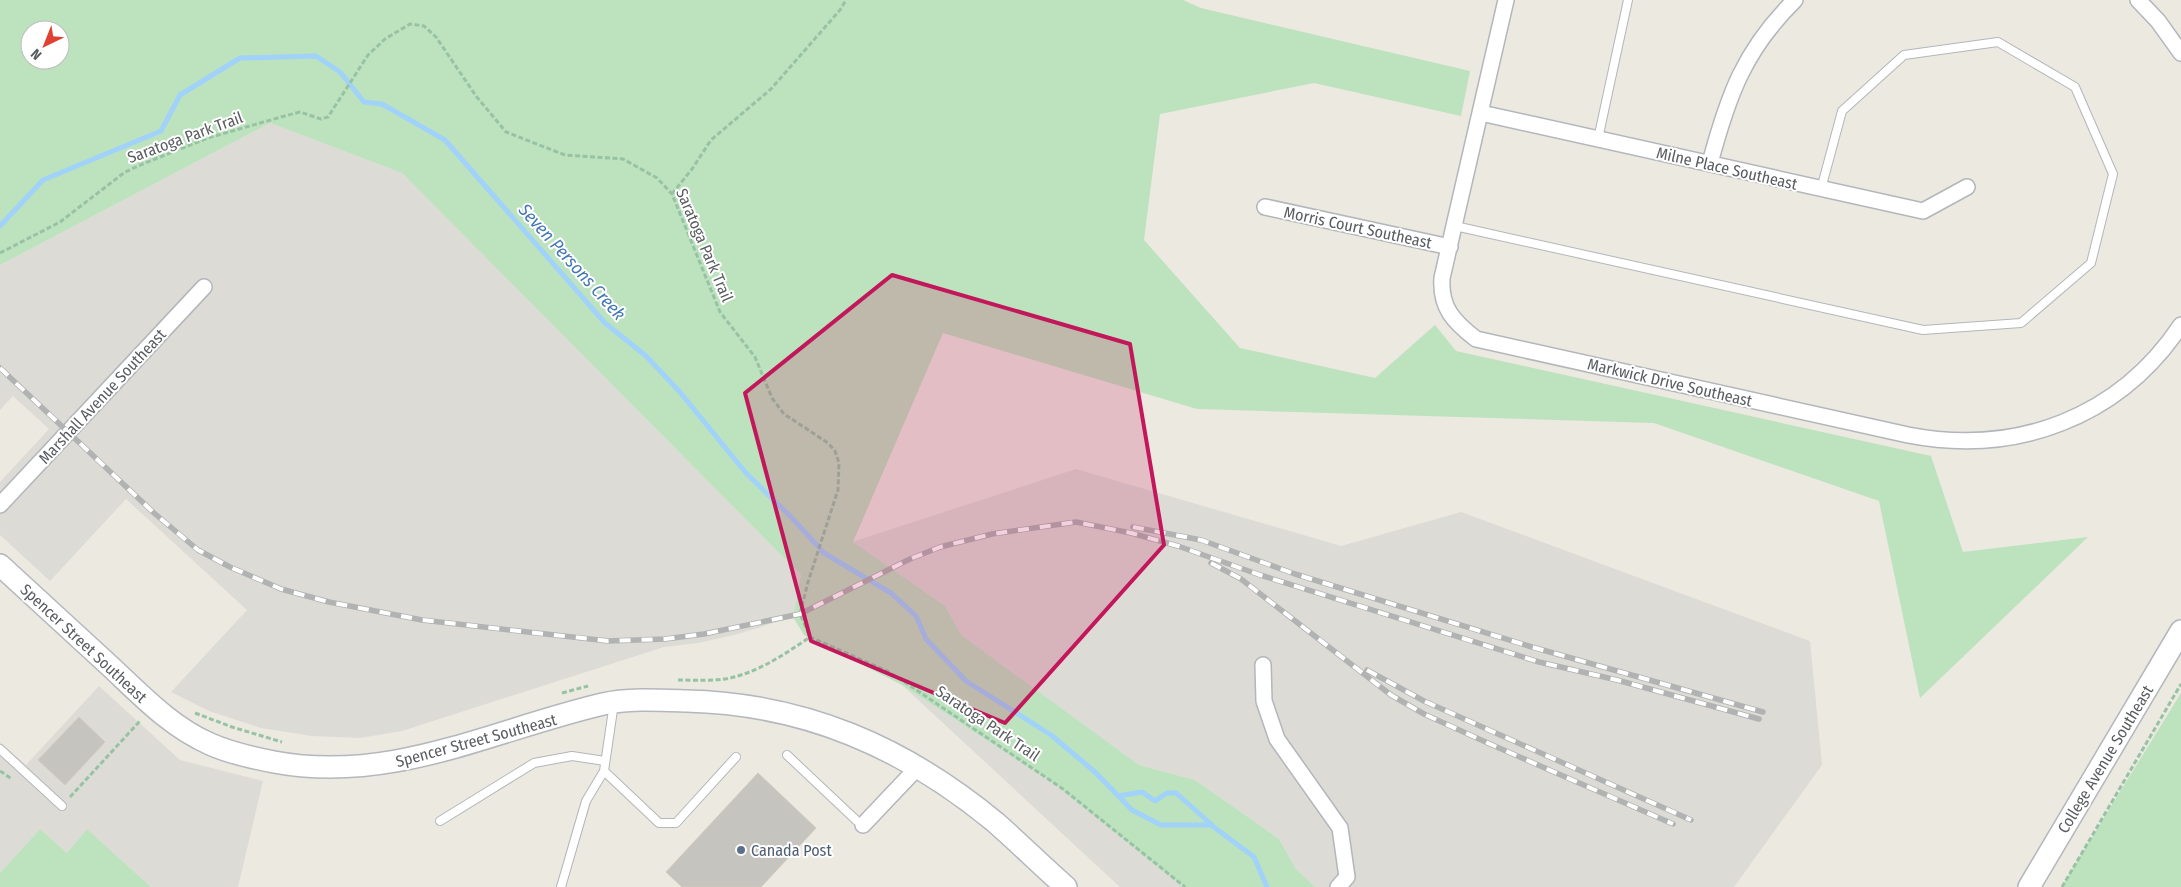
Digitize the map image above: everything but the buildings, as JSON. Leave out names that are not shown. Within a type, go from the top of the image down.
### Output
[{"type":"street","name":"Markwick Drive Southeast","points":[[1506,0],[1442,278],[1441,294],[1445,305],[1457,323],[1476,340],[1932,440],[1964,442],[2015,437],[2037,432],[2080,415],[2133,381],[2160,354],[2181,325]]},
{"type":"street","points":[[1710,163],[1723,114],[1739,74],[1754,46],[1795,0]]},
{"type":"street","points":[[2138,0],[2158,21],[2181,53]]},
{"type":"street","name":"Milne Place Southeast","points":[[1481,113],[1923,211],[1967,187]]},
{"type":"street","name":"Morris Court Southeast","points":[[1265,207],[1450,247]]},
{"type":"street","name":"Marshall Avenue Southeast","points":[[0,505],[204,287]]},
{"type":"street","name":"Spencer Street Southeast","points":[[0,565],[153,707],[182,731],[212,746],[260,760],[295,766],[334,769],[385,764],[434,754],[606,703],[662,700],[711,702],[763,708],[811,720],[867,740],[917,768],[956,792],[995,822],[1066,887]]},
{"type":"street","name":"College Avenue Southeast","points":[[2029,887],[2181,631]]},
{"type":"street","points":[[1263,665],[1264,701],[1277,738],[1340,828],[1347,877],[1338,887]]},
{"type":"street","points":[[863,824],[917,768]]},
{"type":"lane","points":[[1598,139],[1628,0]]},
{"type":"lane","points":[[1455,226],[1923,330],[2021,324],[2091,263],[2112,174],[2075,87],[1998,42],[1904,54],[1842,111],[1822,189]]},
{"type":"lane","points":[[561,887],[586,801],[604,771],[614,702]]},
{"type":"lane","points":[[0,749],[62,806]]},
{"type":"lane","points":[[787,755],[857,821],[863,824]]},
{"type":"lane","points":[[440,821],[534,762],[572,756],[605,761]]},
{"type":"lane","points":[[604,771],[659,823],[676,822],[736,758]]},
{"type":"path","points":[[672,194],[692,169],[711,140],[771,89],[840,10],[846,0]]},
{"type":"path","name":"Saratoga Park Trail","points":[[0,253],[60,222],[125,172],[139,166],[208,138],[300,112],[322,119],[328,117],[368,55],[385,39],[410,24],[424,26],[436,37],[476,96],[506,132],[565,155],[623,159],[657,178],[672,194],[720,312],[755,357],[774,402],[784,414],[828,442],[835,451],[839,463],[838,490],[808,582],[800,614],[810,637],[889,672],[915,689],[1063,789],[1184,887]]},
{"type":"path","points":[[669,680],[708,680],[740,676],[771,662],[810,637]]},
{"type":"path","points":[[2062,887],[2181,684]]},
{"type":"path","points":[[560,694],[596,685]]},
{"type":"path","points":[[62,806],[153,707]]},
{"type":"path","points":[[188,713],[204,715],[232,728],[284,743]]},
{"type":"path","points":[[0,771],[20,783]]},
{"type":"highlighted area","points":[[892,275],[1130,344],[1164,545],[1005,723],[811,641],[745,393]]},
{"type":"shaded area","points":[[270,123],[402,173],[801,575],[793,617],[738,634],[698,643],[664,647],[402,731],[360,738],[312,736],[261,728],[209,711],[171,692],[247,610],[126,499],[50,581],[0,535],[0,482],[49,429],[13,396],[0,410],[0,265]]},
{"type":"shaded area","points":[[1076,469],[1341,546],[1461,512],[1810,641],[1822,765],[1734,887],[1315,887],[1296,869],[1279,839],[1195,780],[1139,765],[960,635],[945,606],[852,542]]},
{"type":"shaded area","points":[[902,685],[1057,786],[1183,887],[1120,887]]},
{"type":"shaded area","points":[[99,686],[180,760],[263,781],[238,887],[151,887],[87,829],[67,853],[40,829],[0,873],[0,742],[26,765]]},
{"type":"green space","points":[[0,0],[1183,0],[1201,8],[1470,71],[1461,116],[1314,83],[1160,114],[1144,240],[1240,348],[1375,378],[1435,325],[1456,351],[1931,456],[1963,552],[2088,537],[1920,698],[1879,501],[1654,423],[1197,409],[943,333],[853,542],[945,606],[961,635],[1139,765],[1195,780],[1279,839],[1296,869],[1315,887],[1183,887],[1057,786],[902,685],[804,635],[793,617],[801,575],[402,173],[270,123],[0,265]]},
{"type":"green space","points":[[2181,693],[2181,887],[2061,887],[2062,886]]},
{"type":"green space","points":[[40,829],[67,853],[87,829],[151,887],[0,887],[0,873]]},
{"type":"waterway","name":"Seven Persons Creek","points":[[0,226],[43,180],[161,131],[180,95],[240,58],[316,56],[340,72],[364,102],[382,104],[445,140],[605,323],[646,356],[679,391],[746,473],[792,518],[824,553],[891,593],[916,616],[926,639],[966,681],[1051,735],[1095,772],[1132,810],[1161,825],[1211,825],[1254,857],[1267,887]]},
{"type":"waterway","name":"Seven Persons Creek","points":[[1118,796],[1142,792],[1155,801],[1167,793],[1176,793],[1211,824]]},
{"type":"railway","points":[[0,368],[154,513],[198,550],[230,567],[281,589],[329,602],[422,620],[608,641],[665,639],[704,634],[800,614],[910,559],[940,547],[992,534],[1076,522],[1131,533],[1178,546],[1260,575],[1539,662],[1617,680],[1759,719]]},
{"type":"railway","points":[[1133,527],[1201,540],[1295,574],[1532,647],[1763,712]]},
{"type":"railway","points":[[1211,563],[1241,579],[1391,695],[1424,714],[1673,824]]},
{"type":"railway","points":[[1367,670],[1424,701],[1691,820]]},
{"type":"place","name":"Canada Post","points":[[741,850]]}]
